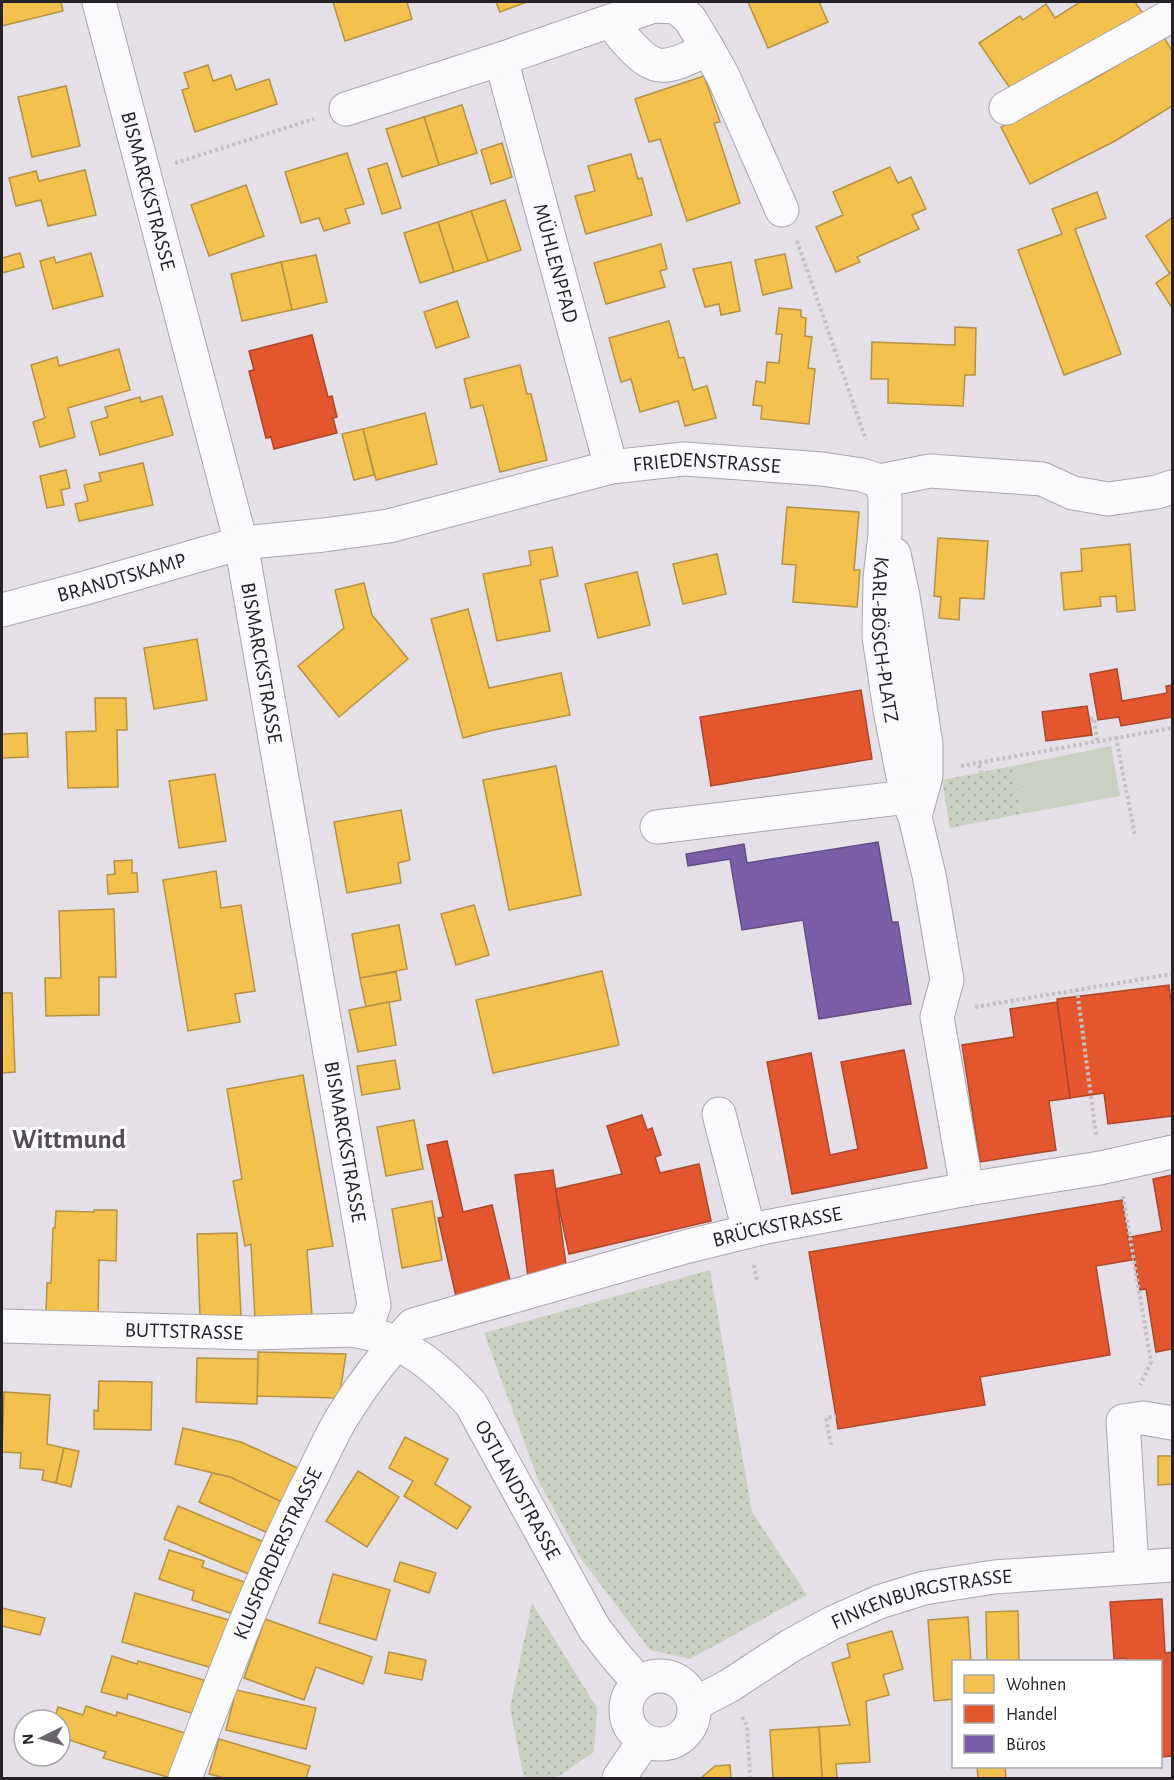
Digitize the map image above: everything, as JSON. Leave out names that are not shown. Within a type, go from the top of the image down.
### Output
[{"type":"street","name":"BISMARCKSTRASSE","points":[[99,2],[241,543],[374,1305],[365,1332]]},
{"type":"street","points":[[346,109],[654,6],[677,4],[690,19],[723,76],[782,210]]},
{"type":"street","points":[[1006,108],[1164,15]]},
{"type":"street","points":[[610,21],[637,52],[657,65],[670,64],[708,49]]},
{"type":"street","name":"MÜHLENPFAD","points":[[501,59],[611,467]]},
{"type":"street","name":"FRIEDENSTRASSE","points":[[241,543],[389,526],[611,467],[684,459],[822,469],[862,475],[880,481],[930,471],[1042,479],[1073,493],[1108,499],[1157,492],[1173,487]]},
{"type":"street","name":"KARL-BÖSCH-PLATZ","points":[[880,481],[885,496],[885,534],[880,578],[879,637],[890,710],[916,795],[947,980],[937,1017],[968,1189]]},
{"type":"street","name":"BRANDTSKAMP","points":[[2,610],[241,543]]},
{"type":"street","points":[[657,827],[916,795]]},
{"type":"street","points":[[718,1114],[748,1231]]},
{"type":"street","name":"BRÜCKSTRASSE","points":[[396,1343],[413,1325],[748,1231],[968,1189],[1109,1166],[1173,1152]]},
{"type":"street","name":"BUTTSTRASSE","points":[[2,1326],[243,1332],[351,1330],[365,1332]]},
{"type":"street","name":"OSTLANDSTRASSE","points":[[365,1332],[396,1343],[417,1354],[448,1378],[471,1404],[594,1628],[639,1683]]},
{"type":"street","name":"KLUSFORDERSTRASSE","points":[[186,1779],[238,1644],[285,1532],[341,1419],[367,1380],[396,1343]]},
{"type":"street","points":[[1132,1567],[1123,1421],[1143,1418],[1173,1423]]},
{"type":"street","name":"FINKENBURGSTRASSE","points":[[694,1704],[729,1686],[830,1624],[879,1602],[924,1588],[994,1577],[1173,1565]]},
{"type":"street","points":[[660,1676],[673,1678],[682,1684],[694,1704],[690,1727],[684,1735],[674,1742],[658,1745],[644,1741],[632,1732],[626,1714],[630,1692],[639,1683],[660,1676]]},
{"type":"street","points":[[619,1779],[644,1741]]},
{"type":"path","points":[[146,175],[166,166],[346,109]]},
{"type":"path","points":[[782,210],[793,230],[880,481]]},
{"type":"path","points":[[1090,719],[1094,718],[1097,741]]},
{"type":"path","points":[[916,795],[1097,741],[1173,728]]},
{"type":"path","points":[[1116,737],[1135,836]]},
{"type":"path","points":[[979,765],[981,772]]},
{"type":"path","points":[[937,1017],[952,1011],[1173,974]]},
{"type":"path","points":[[1077,989],[1109,1166],[1150,1362],[1123,1421]]},
{"type":"path","points":[[831,1445],[826,1418],[836,1416]]},
{"type":"path","points":[[729,1686],[747,1726],[750,1779]]},
{"type":"green space","points":[[1111,746],[1120,796],[1021,814],[1013,766]]},
{"type":"green space","points":[[1013,766],[1021,814],[950,828],[942,780]]},
{"type":"green space","points":[[710,1270],[752,1512],[807,1595],[690,1659],[650,1650],[582,1560],[539,1482],[484,1333]]},
{"type":"green space","points":[[532,1603],[597,1708],[594,1752],[556,1778],[524,1778],[510,1708]]},
{"type":"building: Wohnen","points":[[2,2],[61,2],[63,11],[2,26]]},
{"type":"building: Wohnen","points":[[333,2],[407,2],[412,19],[345,41]]},
{"type":"building: Wohnen","points":[[496,2],[527,2],[500,12]]},
{"type":"building: Wohnen","points":[[748,2],[819,2],[828,22],[768,48]]},
{"type":"building: Wohnen","points":[[1080,2],[1135,2],[1144,15],[1014,94],[979,43],[1020,16],[1023,20],[1046,4],[1055,18]]},
{"type":"building: Wohnen","points":[[1164,37],[1172,51],[1172,106],[1115,141],[1030,184],[1001,127],[1092,80]]},
{"type":"building: Wohnen","points":[[208,65],[213,81],[231,75],[236,90],[269,79],[277,104],[195,132],[182,90],[189,88],[184,73]]},
{"type":"building: Wohnen","points":[[704,76],[720,122],[714,123],[740,203],[687,221],[660,139],[649,142],[635,99]]},
{"type":"building: Wohnen","points":[[66,86],[80,146],[32,157],[18,97]]},
{"type":"building: Wohnen","points":[[462,105],[477,153],[439,165],[424,117]]},
{"type":"building: Wohnen","points":[[424,117],[439,165],[402,177],[386,129]]},
{"type":"building: Wohnen","points":[[502,143],[512,177],[491,184],[481,150]]},
{"type":"building: Wohnen","points":[[347,153],[364,204],[345,209],[350,223],[324,231],[319,218],[301,223],[285,172]]},
{"type":"building: Wohnen","points":[[631,154],[638,179],[642,178],[652,215],[586,234],[575,196],[595,191],[588,166]]},
{"type":"building: Wohnen","points":[[387,163],[401,208],[382,214],[368,169]]},
{"type":"building: Wohnen","points":[[890,167],[898,183],[911,177],[926,209],[912,215],[919,229],[857,257],[860,262],[836,272],[816,227],[843,215],[833,192]]},
{"type":"building: Wohnen","points":[[85,170],[96,215],[48,226],[41,200],[16,206],[9,178],[36,171],[39,181]]},
{"type":"building: Wohnen","points":[[246,185],[264,236],[209,256],[191,205]]},
{"type":"building: Wohnen","points":[[1097,192],[1106,218],[1075,229],[1121,354],[1064,375],[1018,250],[1062,234],[1052,209]]},
{"type":"building: Wohnen","points":[[505,200],[521,250],[488,261],[471,211]]},
{"type":"building: Wohnen","points":[[471,211],[488,261],[454,272],[438,222]]},
{"type":"building: Wohnen","points":[[1172,218],[1172,272],[1170,274],[1146,236]]},
{"type":"building: Wohnen","points":[[438,222],[454,272],[420,283],[404,233]]},
{"type":"building: Wohnen","points":[[661,244],[667,269],[660,271],[665,287],[606,304],[594,263]]},
{"type":"building: Wohnen","points":[[20,253],[24,267],[2,273],[2,258]]},
{"type":"building: Wohnen","points":[[91,253],[103,296],[53,309],[40,261],[54,257],[56,263]]},
{"type":"building: Wohnen","points":[[785,254],[792,288],[763,295],[755,260]]},
{"type":"building: Wohnen","points":[[316,255],[327,302],[292,310],[281,262]]},
{"type":"building: Wohnen","points":[[281,262],[292,310],[242,321],[231,274]]},
{"type":"building: Wohnen","points":[[731,262],[740,311],[721,315],[719,304],[705,307],[693,269]]},
{"type":"building: Wohnen","points":[[1172,272],[1172,308],[1156,283]]},
{"type":"building: Wohnen","points":[[457,301],[469,337],[436,348],[424,312]]},
{"type":"building: Wohnen","points":[[779,308],[801,310],[801,317],[806,318],[805,336],[812,337],[808,368],[815,369],[809,424],[761,419],[762,406],[753,405],[756,381],[765,383],[767,362],[779,363],[782,334],[776,334]]},
{"type":"building: Wohnen","points":[[669,321],[679,358],[684,357],[693,390],[707,386],[716,418],[685,426],[678,401],[640,412],[631,379],[621,382],[609,338]]},
{"type":"building: Wohnen","points":[[955,327],[976,328],[975,375],[965,375],[963,406],[888,403],[888,379],[871,379],[872,342],[955,345]]},
{"type":"building: Wohnen","points":[[119,349],[130,390],[68,408],[75,437],[40,447],[33,422],[45,418],[31,365],[57,357],[59,366]]},
{"type":"building: Wohnen","points":[[520,365],[527,394],[531,394],[547,460],[500,472],[483,405],[471,408],[464,379]]},
{"type":"building: Wohnen","points":[[162,396],[173,435],[100,455],[91,422],[108,417],[105,407],[140,397],[141,402]]},
{"type":"building: Wohnen","points":[[425,413],[437,464],[376,480],[363,429]]},
{"type":"building: Wohnen","points":[[363,429],[374,475],[354,480],[342,434]]},
{"type":"building: Wohnen","points":[[143,463],[153,505],[79,521],[75,504],[88,501],[84,485],[101,481],[99,473]]},
{"type":"building: Wohnen","points":[[66,470],[70,488],[61,490],[64,505],[47,508],[40,476]]},
{"type":"building: Wohnen","points":[[787,507],[859,512],[854,570],[860,570],[857,607],[793,602],[796,565],[782,564]]},
{"type":"building: Wohnen","points":[[938,538],[988,541],[984,599],[960,598],[959,620],[939,618],[941,597],[934,596]]},
{"type":"building: Wohnen","points":[[1130,544],[1135,610],[1117,612],[1116,596],[1100,597],[1101,606],[1064,610],[1061,573],[1082,571],[1081,549]]},
{"type":"building: Wohnen","points":[[552,547],[558,576],[540,580],[550,631],[497,641],[483,574],[531,565],[529,551]]},
{"type":"building: Wohnen","points":[[717,554],[726,594],[683,604],[673,564]]},
{"type":"building: Wohnen","points":[[637,572],[650,625],[598,638],[585,584]]},
{"type":"building: Wohnen","points":[[364,583],[372,615],[408,659],[339,717],[298,666],[344,628],[335,590]]},
{"type":"building: Wohnen","points":[[468,609],[489,688],[561,673],[570,715],[463,738],[431,619]]},
{"type":"building: Wohnen","points":[[197,639],[207,700],[154,709],[144,648]]},
{"type":"building: Wohnen","points":[[95,698],[126,698],[127,730],[117,730],[118,787],[68,788],[66,732],[96,731]]},
{"type":"building: Wohnen","points":[[27,733],[28,757],[2,758],[2,734]]},
{"type":"building: Wohnen","points":[[556,766],[581,895],[509,910],[483,780]]},
{"type":"building: Wohnen","points":[[215,774],[226,841],[179,848],[169,781]]},
{"type":"building: Wohnen","points":[[401,810],[410,860],[398,863],[401,883],[347,893],[334,822]]},
{"type":"building: Wohnen","points":[[132,860],[132,873],[137,873],[138,892],[108,894],[107,875],[115,874],[114,861]]},
{"type":"building: Wohnen","points":[[216,871],[221,908],[241,905],[255,991],[235,994],[240,1022],[188,1031],[163,880]]},
{"type":"building: Wohnen","points":[[474,905],[489,955],[456,965],[441,914]]},
{"type":"building: Wohnen","points":[[114,909],[116,977],[99,977],[99,1015],[46,1016],[45,978],[61,978],[59,911]]},
{"type":"building: Wohnen","points":[[399,925],[407,969],[360,978],[352,934]]},
{"type":"building: Wohnen","points":[[602,971],[619,1045],[493,1073],[476,1000]]},
{"type":"building: Wohnen","points":[[396,972],[401,1000],[366,1007],[360,978]]},
{"type":"building: Wohnen","points":[[2,993],[12,993],[15,1072],[2,1073]]},
{"type":"building: Wohnen","points":[[389,1002],[396,1045],[358,1052],[349,1010]]},
{"type":"building: Wohnen","points":[[395,1060],[400,1089],[362,1095],[357,1066]]},
{"type":"building: Wohnen","points":[[303,1075],[333,1246],[307,1250],[312,1315],[255,1320],[251,1244],[245,1246],[233,1181],[242,1179],[227,1089]]},
{"type":"building: Wohnen","points":[[414,1120],[423,1169],[386,1176],[377,1127]]},
{"type":"building: Wohnen","points":[[432,1201],[442,1260],[402,1268],[392,1209]]},
{"type":"building: Wohnen","points":[[94,1210],[117,1210],[116,1261],[99,1260],[98,1317],[46,1315],[47,1283],[51,1283],[53,1228],[55,1228],[56,1211],[94,1212]]},
{"type":"building: Wohnen","points":[[237,1233],[241,1316],[200,1317],[197,1234]]},
{"type":"building: Wohnen","points":[[258,1352],[346,1354],[339,1398],[257,1396]]},
{"type":"building: Wohnen","points":[[197,1358],[258,1359],[257,1404],[196,1402]]},
{"type":"building: Wohnen","points":[[99,1381],[152,1382],[151,1430],[94,1429],[94,1410],[98,1411]]},
{"type":"building: Wohnen","points":[[4,1392],[50,1395],[47,1444],[64,1448],[56,1483],[42,1480],[44,1470],[20,1468],[21,1453],[2,1452]]},
{"type":"building: Wohnen","points":[[183,1428],[241,1442],[300,1469],[284,1503],[230,1477],[175,1464]]},
{"type":"building: Wohnen","points":[[405,1437],[448,1459],[435,1484],[471,1507],[457,1529],[404,1496],[413,1481],[389,1468]]},
{"type":"building: Wohnen","points":[[64,1448],[79,1451],[71,1487],[56,1483]]},
{"type":"building: Wohnen","points":[[1158,1456],[1172,1456],[1172,1484],[1158,1485]]},
{"type":"building: Wohnen","points":[[358,1471],[399,1497],[367,1547],[326,1521]]},
{"type":"building: Wohnen","points":[[212,1473],[230,1477],[284,1503],[270,1534],[199,1502]]},
{"type":"building: Wohnen","points":[[178,1506],[264,1542],[251,1575],[164,1539]]},
{"type":"building: Wohnen","points":[[169,1550],[204,1561],[202,1567],[247,1583],[236,1615],[192,1600],[194,1591],[159,1579]]},
{"type":"building: Wohnen","points":[[400,1562],[436,1573],[429,1593],[394,1581]]},
{"type":"building: Wohnen","points":[[333,1574],[390,1590],[376,1640],[319,1623]]},
{"type":"building: Wohnen","points":[[135,1593],[229,1620],[216,1669],[122,1642]]},
{"type":"building: Wohnen","points":[[2,1608],[45,1618],[40,1635],[2,1626]]},
{"type":"building: Wohnen","points":[[1018,1611],[1019,1660],[987,1660],[986,1612]]},
{"type":"building: Wohnen","points":[[968,1617],[971,1660],[952,1660],[952,1699],[934,1701],[928,1620]]},
{"type":"building: Wohnen","points":[[265,1619],[372,1657],[363,1684],[316,1667],[304,1700],[244,1678]]},
{"type":"building: Wohnen","points":[[892,1631],[903,1669],[883,1675],[889,1695],[866,1701],[870,1762],[836,1764],[837,1778],[822,1778],[819,1727],[850,1725],[832,1663],[850,1657],[847,1644]]},
{"type":"building: Wohnen","points":[[389,1652],[426,1660],[422,1680],[385,1673]]},
{"type":"building: Wohnen","points":[[112,1656],[207,1681],[198,1715],[128,1694],[127,1699],[101,1692]]},
{"type":"building: Wohnen","points":[[236,1690],[316,1708],[306,1749],[226,1730]]},
{"type":"building: Wohnen","points":[[86,1706],[116,1716],[117,1712],[185,1733],[171,1778],[103,1758],[106,1752],[72,1741],[72,1711],[83,1715]]},
{"type":"building: Wohnen","points":[[819,1727],[822,1778],[773,1778],[770,1730]]},
{"type":"building: Wohnen","points":[[219,1739],[310,1766],[306,1778],[225,1778],[209,1774]]},
{"type":"building: Wohnen","points":[[730,1765],[731,1778],[701,1778],[715,1766]]},
{"type":"building: Wohnen","points":[[977,1768],[1005,1768],[1006,1778],[978,1778]]},
{"type":"building: Handel","points":[[312,335],[328,397],[332,396],[337,417],[333,418],[337,433],[274,449],[271,437],[266,438],[249,371],[254,370],[249,351]]},
{"type":"building: Handel","points":[[1117,669],[1122,701],[1167,693],[1166,686],[1172,685],[1172,717],[1121,726],[1119,717],[1098,720],[1090,674]]},
{"type":"building: Handel","points":[[861,690],[872,759],[711,786],[700,717]]},
{"type":"building: Handel","points":[[1087,706],[1092,735],[1046,741],[1042,712]]},
{"type":"building: Handel","points":[[1169,985],[1172,1011],[1172,1116],[1108,1124],[1104,1093],[1070,1098],[1057,999]]},
{"type":"building: Handel","points":[[1057,1002],[1070,1098],[1049,1101],[1056,1150],[980,1162],[962,1045],[1014,1037],[1010,1009]]},
{"type":"building: Handel","points":[[904,1050],[927,1168],[792,1194],[767,1062],[811,1053],[830,1155],[858,1149],[841,1062]]},
{"type":"building: Handel","points":[[642,1115],[647,1130],[652,1128],[661,1155],[655,1157],[660,1173],[699,1164],[711,1221],[569,1254],[555,1189],[622,1174],[607,1126]]},
{"type":"building: Handel","points":[[447,1141],[463,1212],[492,1205],[511,1284],[456,1296],[438,1218],[443,1217],[427,1145]]},
{"type":"building: Handel","points":[[553,1170],[567,1272],[528,1277],[515,1175]]},
{"type":"building: Handel","points":[[1172,1175],[1172,1349],[1156,1352],[1146,1289],[1140,1290],[1130,1237],[1162,1231],[1153,1179]]},
{"type":"building: Handel","points":[[1122,1200],[1132,1260],[1096,1266],[1110,1355],[980,1377],[985,1405],[838,1429],[809,1252]]},
{"type":"building: Handel","points":[[1162,1599],[1165,1653],[1172,1652],[1172,1756],[1162,1757],[1162,1660],[1114,1659],[1110,1602]]},
{"type":"building: Büros","points":[[878,842],[892,922],[898,922],[911,1004],[819,1019],[803,920],[742,930],[730,859],[688,866],[686,854],[744,844],[747,863]]},
{"type":"district","name":"Wittmund","points":[[69,1139]]}]
